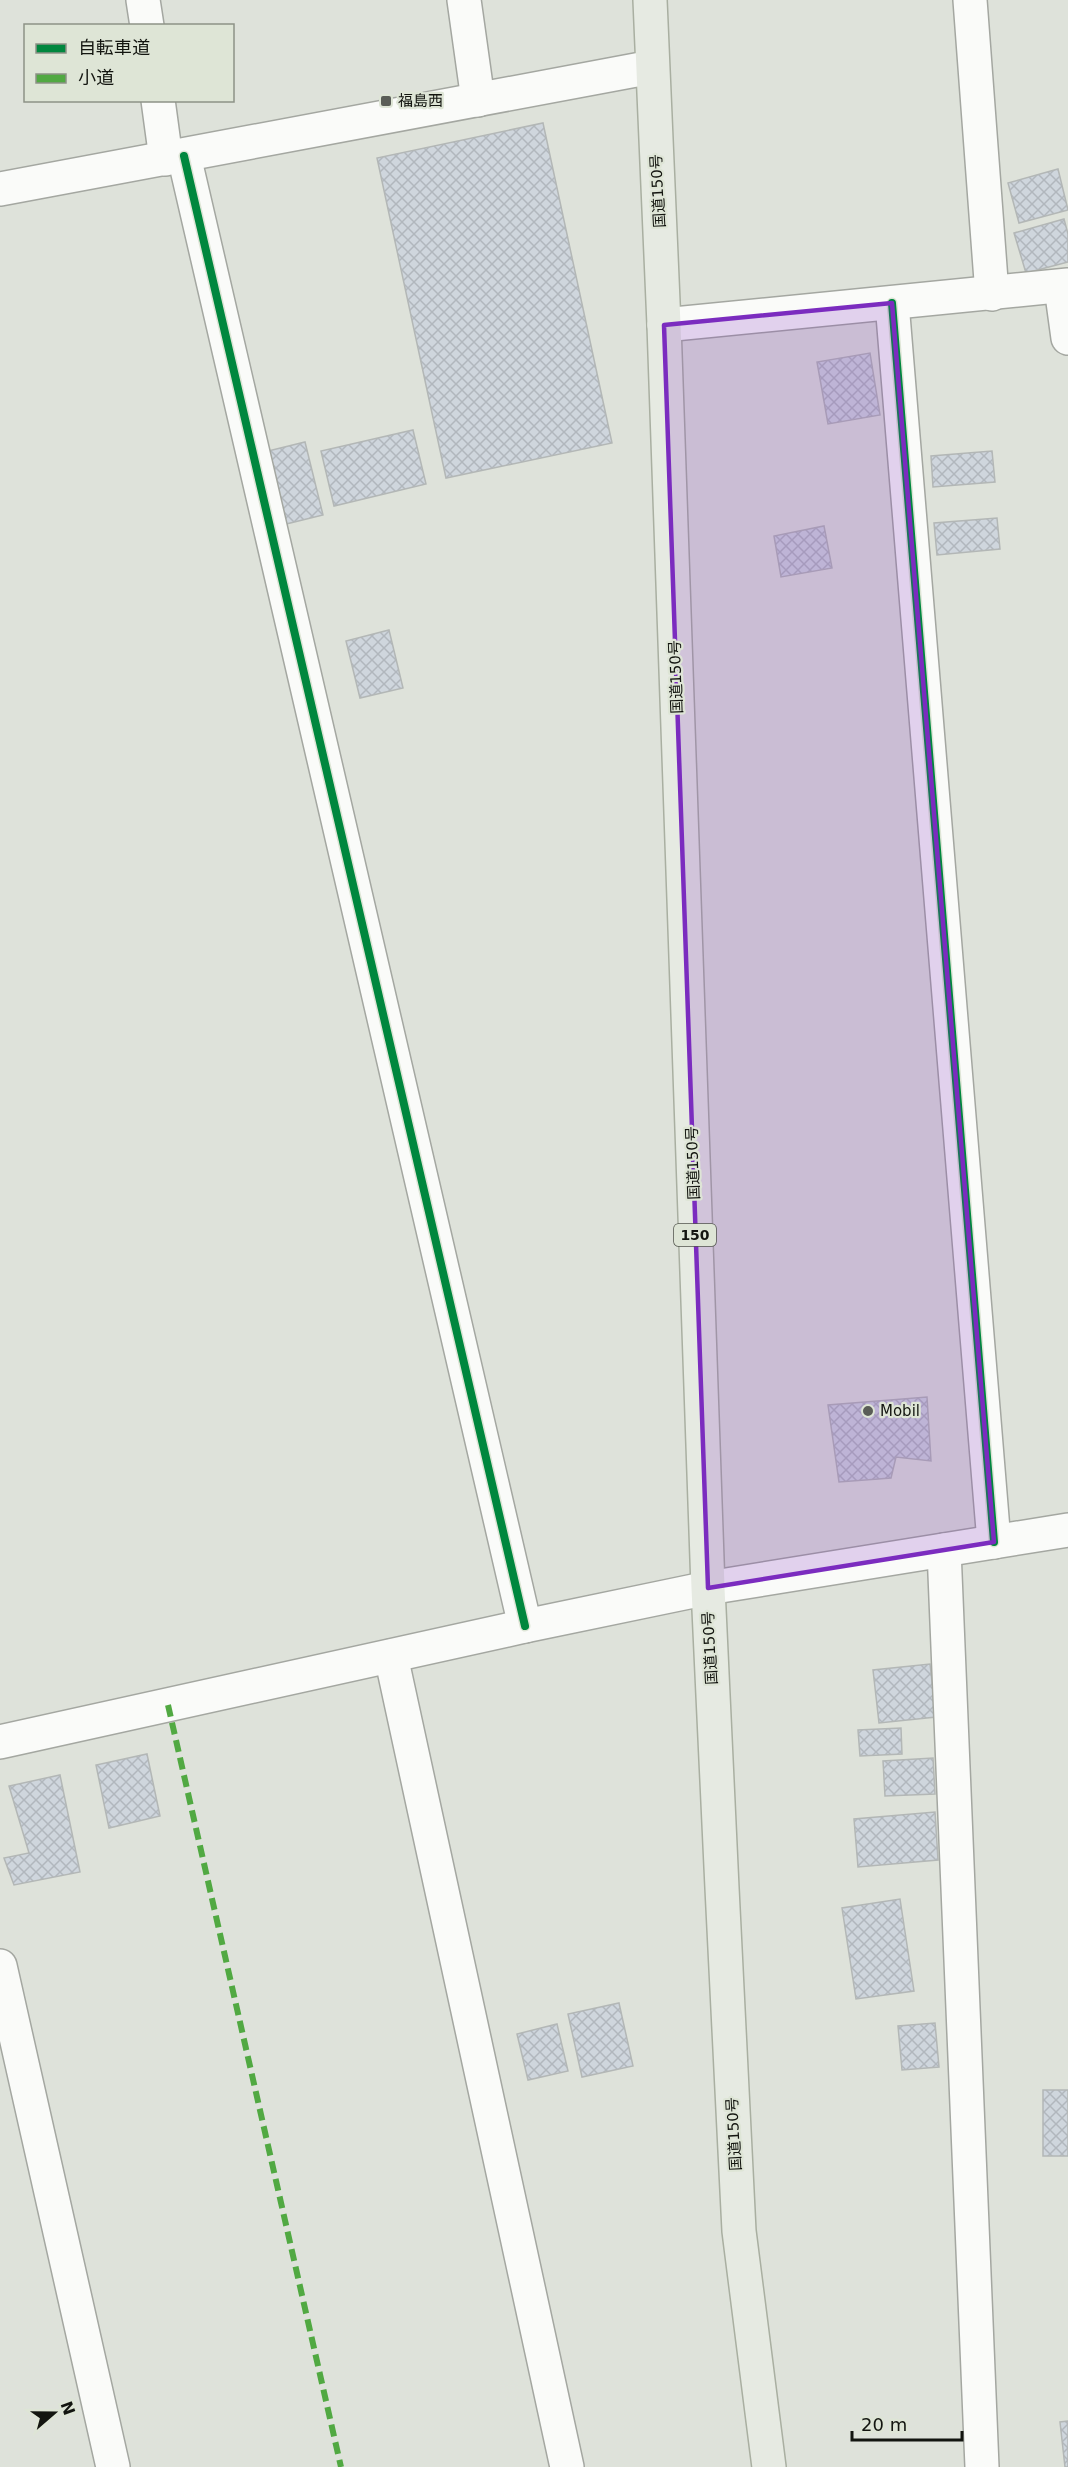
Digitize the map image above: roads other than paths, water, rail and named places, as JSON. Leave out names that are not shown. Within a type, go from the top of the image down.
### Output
[{"type":"highway","name":"国道150号","points":[[650,0],[664,326],[708,1588],[739,2231],[769,2467]]},
{"type":"street","points":[[143,0],[147,24]]},
{"type":"street","points":[[464,0],[478,100]]},
{"type":"street","points":[[970,0],[992,294]]},
{"type":"street","points":[[0,189],[652,67]]},
{"type":"street","points":[[159,102],[175,158],[525,1626]]},
{"type":"street","points":[[664,326],[1065,286],[1068,338]]},
{"type":"street","points":[[892,303],[994,1542]]},
{"type":"street","points":[[0,1742],[708,1588],[1068,1530]]},
{"type":"street","points":[[944,1550],[982,2467]]},
{"type":"street","points":[[391,1656],[567,2467]]},
{"type":"street","points":[[0,1966],[113,2467]]},
{"type":"place","name":"福島西","points":[[386,101]]},
{"type":"place","name":"Mobil","points":[[868,1411]]}]
